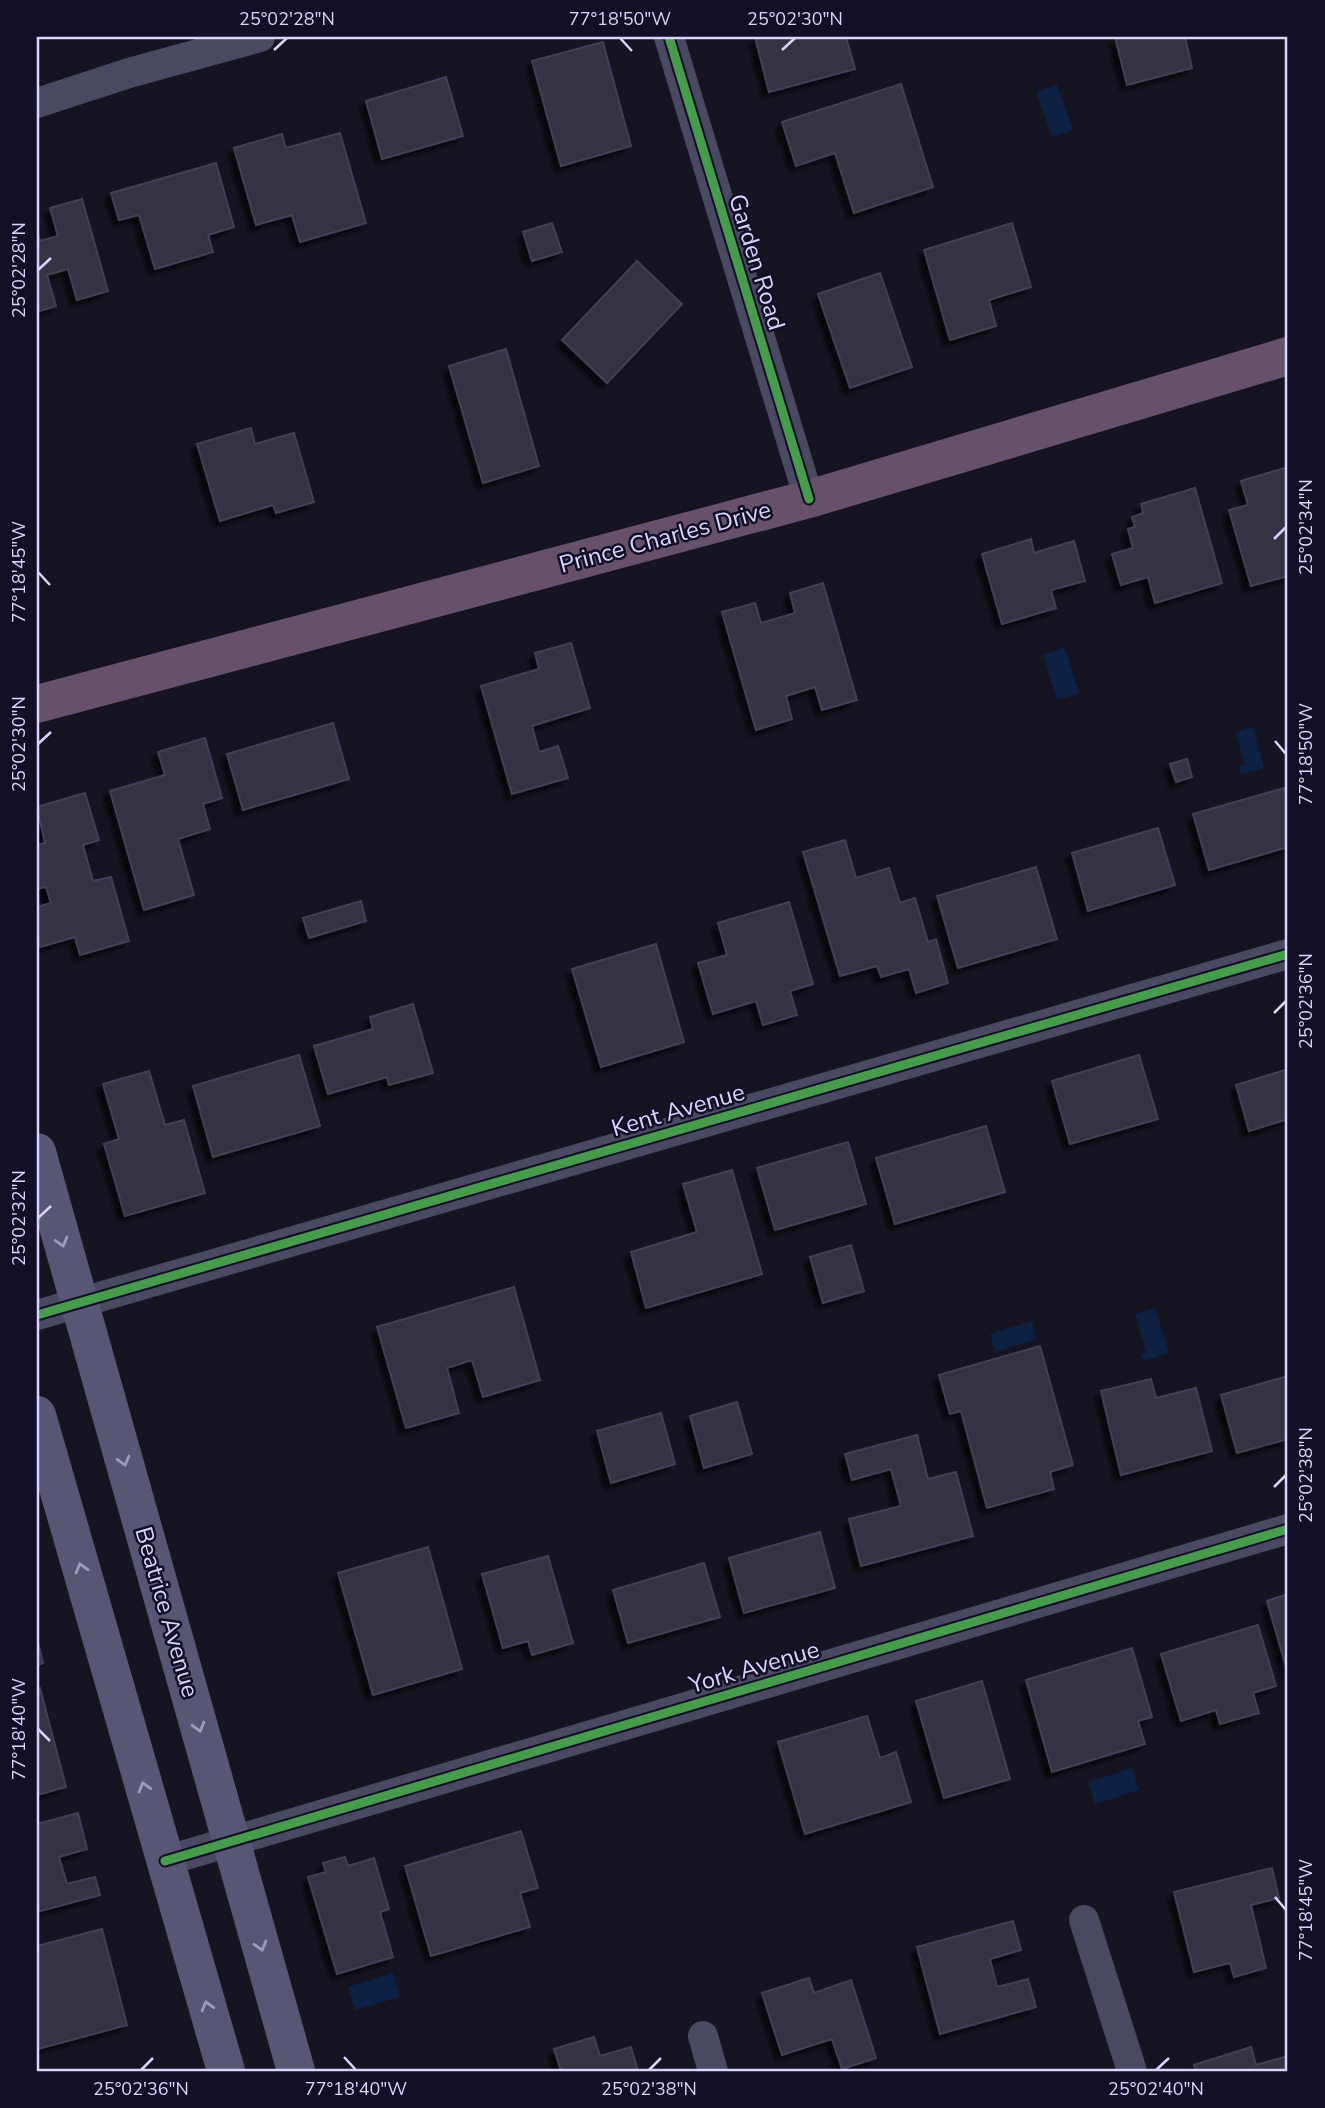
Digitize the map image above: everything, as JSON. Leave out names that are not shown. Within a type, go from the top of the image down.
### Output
[{"type":"highway","name":"Prince Charles Drive","points":[[37,704],[809,499],[1288,356]]},
{"type":"street","points":[[37,103],[129,73],[260,37]]},
{"type":"street","name":"Garden Road","points":[[669,37],[809,499]]},
{"type":"street","name":"Kent Avenue","points":[[37,1315],[1288,954]]},
{"type":"street","name":"Beatrice Avenue","points":[[37,1152],[296,2071]]},
{"type":"street","points":[[37,1415],[226,2071]]},
{"type":"street","name":"York Avenue","points":[[165,1861],[1288,1529]]},
{"type":"street","points":[[1084,1920],[1132,2071]]},
{"type":"street","points":[[704,2036],[713,2071]]},
{"type":"water","points":[[1057,85],[1073,130],[1052,137],[1036,92]]},
{"type":"water","points":[[1065,648],[1079,694],[1057,700],[1043,654]]},
{"type":"water","points":[[1253,727],[1264,768],[1241,774],[1239,766],[1245,764],[1235,732]]},
{"type":"water","points":[[1155,1308],[1169,1353],[1143,1361],[1141,1354],[1146,1352],[1135,1314]]},
{"type":"water","points":[[1032,1321],[1036,1339],[995,1352],[990,1334]]},
{"type":"water","points":[[1132,1768],[1139,1790],[1095,1804],[1088,1782]]},
{"type":"water","points":[[393,1973],[400,1997],[355,2010],[348,1987]]},
{"type":"building","points":[[755,37],[846,37],[855,69],[769,92]]},
{"type":"building","points":[[1115,37],[1185,37],[1192,68],[1127,85]]},
{"type":"building","points":[[603,42],[631,146],[561,166],[532,61]]},
{"type":"building","points":[[446,77],[463,136],[382,159],[366,101]]},
{"type":"building","points":[[901,84],[933,187],[854,213],[835,153],[796,166],[782,122]]},
{"type":"building","points":[[340,133],[366,223],[300,242],[292,215],[256,225],[234,148],[282,134],[286,148]]},
{"type":"building","points":[[216,163],[234,227],[208,235],[213,252],[155,269],[139,215],[119,220],[111,193]]},
{"type":"building","points":[[82,199],[108,291],[77,300],[68,269],[47,275],[56,306],[37,312],[37,229],[40,241],[58,236],[50,208]]},
{"type":"building","points":[[552,223],[562,252],[532,261],[523,232]]},
{"type":"building","points":[[1012,223],[1031,287],[989,300],[996,326],[950,340],[924,250]]},
{"type":"building","points":[[637,261],[682,304],[607,383],[562,340]]},
{"type":"building","points":[[880,273],[912,367],[850,388],[818,294]]},
{"type":"building","points":[[506,349],[539,466],[483,483],[449,366]]},
{"type":"building","points":[[251,428],[255,444],[294,433],[314,502],[276,513],[273,505],[220,521],[197,444]]},
{"type":"building","points":[[1288,467],[1288,576],[1251,586],[1229,510],[1248,505],[1241,481]]},
{"type":"building","points":[[1195,488],[1222,583],[1155,603],[1148,577],[1121,585],[1112,554],[1133,548],[1128,529],[1135,527],[1132,517],[1143,513],[1141,504]]},
{"type":"building","points":[[1031,539],[1034,553],[1074,541],[1085,581],[1051,590],[1056,608],[1002,624],[982,554]]},
{"type":"building","points":[[823,583],[857,700],[822,710],[815,687],[786,696],[792,719],[756,730],[722,612],[755,603],[761,623],[795,613],[790,593]]},
{"type":"building","points":[[571,643],[590,708],[532,726],[539,752],[558,746],[568,778],[512,794],[481,686],[539,669],[535,653]]},
{"type":"building","points":[[333,723],[349,779],[243,810],[227,754]]},
{"type":"building","points":[[205,738],[222,798],[203,804],[210,829],[178,839],[194,895],[144,910],[110,791],[165,775],[158,752]]},
{"type":"building","points":[[1187,759],[1192,777],[1176,782],[1170,764]]},
{"type":"building","points":[[1284,788],[1288,801],[1288,847],[1209,870],[1193,814]]},
{"type":"building","points":[[85,793],[99,840],[83,845],[93,881],[111,877],[129,941],[80,955],[75,937],[40,947],[37,937],[37,907],[51,903],[46,887],[37,889],[37,845],[45,843],[37,807]]},
{"type":"building","points":[[1158,828],[1175,885],[1088,911],[1072,853]]},
{"type":"building","points":[[845,840],[856,878],[889,868],[900,903],[915,898],[928,942],[936,939],[948,983],[916,993],[909,969],[881,977],[877,966],[840,976],[803,852]]},
{"type":"building","points":[[1036,867],[1057,939],[958,968],[937,896]]},
{"type":"building","points":[[361,901],[366,921],[309,938],[303,918]]},
{"type":"building","points":[[789,902],[813,984],[790,991],[797,1015],[763,1025],[756,1001],[713,1014],[698,963],[727,955],[718,923]]},
{"type":"building","points":[[656,944],[684,1042],[601,1067],[572,969]]},
{"type":"building","points":[[413,1004],[433,1073],[389,1085],[387,1077],[328,1094],[314,1046],[373,1029],[370,1017]]},
{"type":"building","points":[[299,1055],[320,1126],[213,1157],[193,1086]]},
{"type":"building","points":[[1139,1055],[1158,1119],[1070,1144],[1052,1081]]},
{"type":"building","points":[[1288,1069],[1288,1119],[1249,1131],[1236,1085]]},
{"type":"building","points":[[149,1071],[165,1125],[184,1120],[205,1193],[125,1216],[104,1144],[119,1139],[103,1084]]},
{"type":"building","points":[[986,1126],[1005,1192],[895,1224],[876,1158]]},
{"type":"building","points":[[848,1142],[866,1204],[775,1230],[757,1168]]},
{"type":"building","points":[[732,1170],[762,1274],[646,1308],[631,1252],[697,1232],[683,1184]]},
{"type":"building","points":[[851,1245],[864,1291],[823,1303],[810,1257]]},
{"type":"building","points":[[514,1287],[540,1380],[483,1397],[472,1360],[447,1368],[459,1413],[406,1428],[377,1327]]},
{"type":"building","points":[[1040,1346],[1073,1465],[1050,1472],[1054,1489],[987,1508],[961,1411],[950,1414],[939,1375]]},
{"type":"building","points":[[1288,1376],[1288,1439],[1237,1453],[1221,1395]]},
{"type":"building","points":[[1151,1379],[1156,1398],[1196,1388],[1212,1451],[1121,1475],[1101,1391]]},
{"type":"building","points":[[737,1402],[752,1454],[704,1468],[690,1416]]},
{"type":"building","points":[[661,1413],[675,1464],[611,1483],[597,1431]]},
{"type":"building","points":[[917,1435],[928,1479],[956,1472],[973,1536],[861,1566],[849,1519],[901,1506],[891,1469],[852,1480],[845,1454]]},
{"type":"building","points":[[820,1532],[835,1588],[744,1613],[729,1558]]},
{"type":"building","points":[[428,1547],[462,1669],[373,1695],[338,1573]]},
{"type":"building","points":[[548,1556],[573,1643],[532,1655],[528,1641],[503,1648],[482,1574]]},
{"type":"building","points":[[704,1563],[720,1617],[628,1643],[613,1590]]},
{"type":"building","points":[[1288,1594],[1288,1674],[1267,1601]]},
{"type":"building","points":[[1258,1625],[1276,1686],[1253,1693],[1259,1713],[1220,1724],[1216,1710],[1181,1721],[1161,1654]]},
{"type":"building","points":[[37,1638],[43,1663],[37,1665]]},
{"type":"building","points":[[1132,1648],[1152,1717],[1138,1721],[1145,1744],[1052,1772],[1026,1680]]},
{"type":"building","points":[[982,1681],[1010,1779],[944,1798],[916,1701]]},
{"type":"building","points":[[40,1688],[66,1787],[37,1795],[37,1689]]},
{"type":"building","points":[[867,1716],[880,1758],[896,1752],[911,1802],[805,1834],[778,1742]]},
{"type":"building","points":[[78,1813],[87,1849],[59,1857],[67,1884],[95,1877],[100,1895],[37,1912],[37,1824]]},
{"type":"building","points":[[521,1831],[538,1888],[520,1893],[530,1927],[431,1956],[405,1866]]},
{"type":"building","points":[[345,1857],[348,1866],[374,1858],[389,1909],[380,1912],[393,1957],[337,1974],[308,1877],[326,1872],[323,1863]]},
{"type":"building","points":[[1272,1868],[1279,1898],[1251,1905],[1266,1968],[1234,1977],[1230,1963],[1194,1972],[1174,1892]]},
{"type":"building","points":[[1013,1921],[1021,1950],[990,1959],[997,1987],[1028,1979],[1036,2007],[940,2034],[917,1947]]},
{"type":"building","points":[[102,1929],[127,2025],[38,2049],[37,1946]]},
{"type":"building","points":[[809,1978],[814,1993],[851,1980],[876,2058],[842,2069],[832,2039],[782,2055],[762,1993]]},
{"type":"building","points":[[594,2037],[600,2056],[631,2047],[638,2071],[561,2071],[554,2049]]},
{"type":"building","points":[[1251,2047],[1256,2065],[1288,2056],[1288,2071],[1196,2071],[1194,2065]]},
{"type":"cycle path","points":[[669,37],[809,499]]},
{"type":"cycle path","points":[[37,1315],[1288,954]]},
{"type":"cycle path","points":[[165,1861],[1288,1529]]}]
